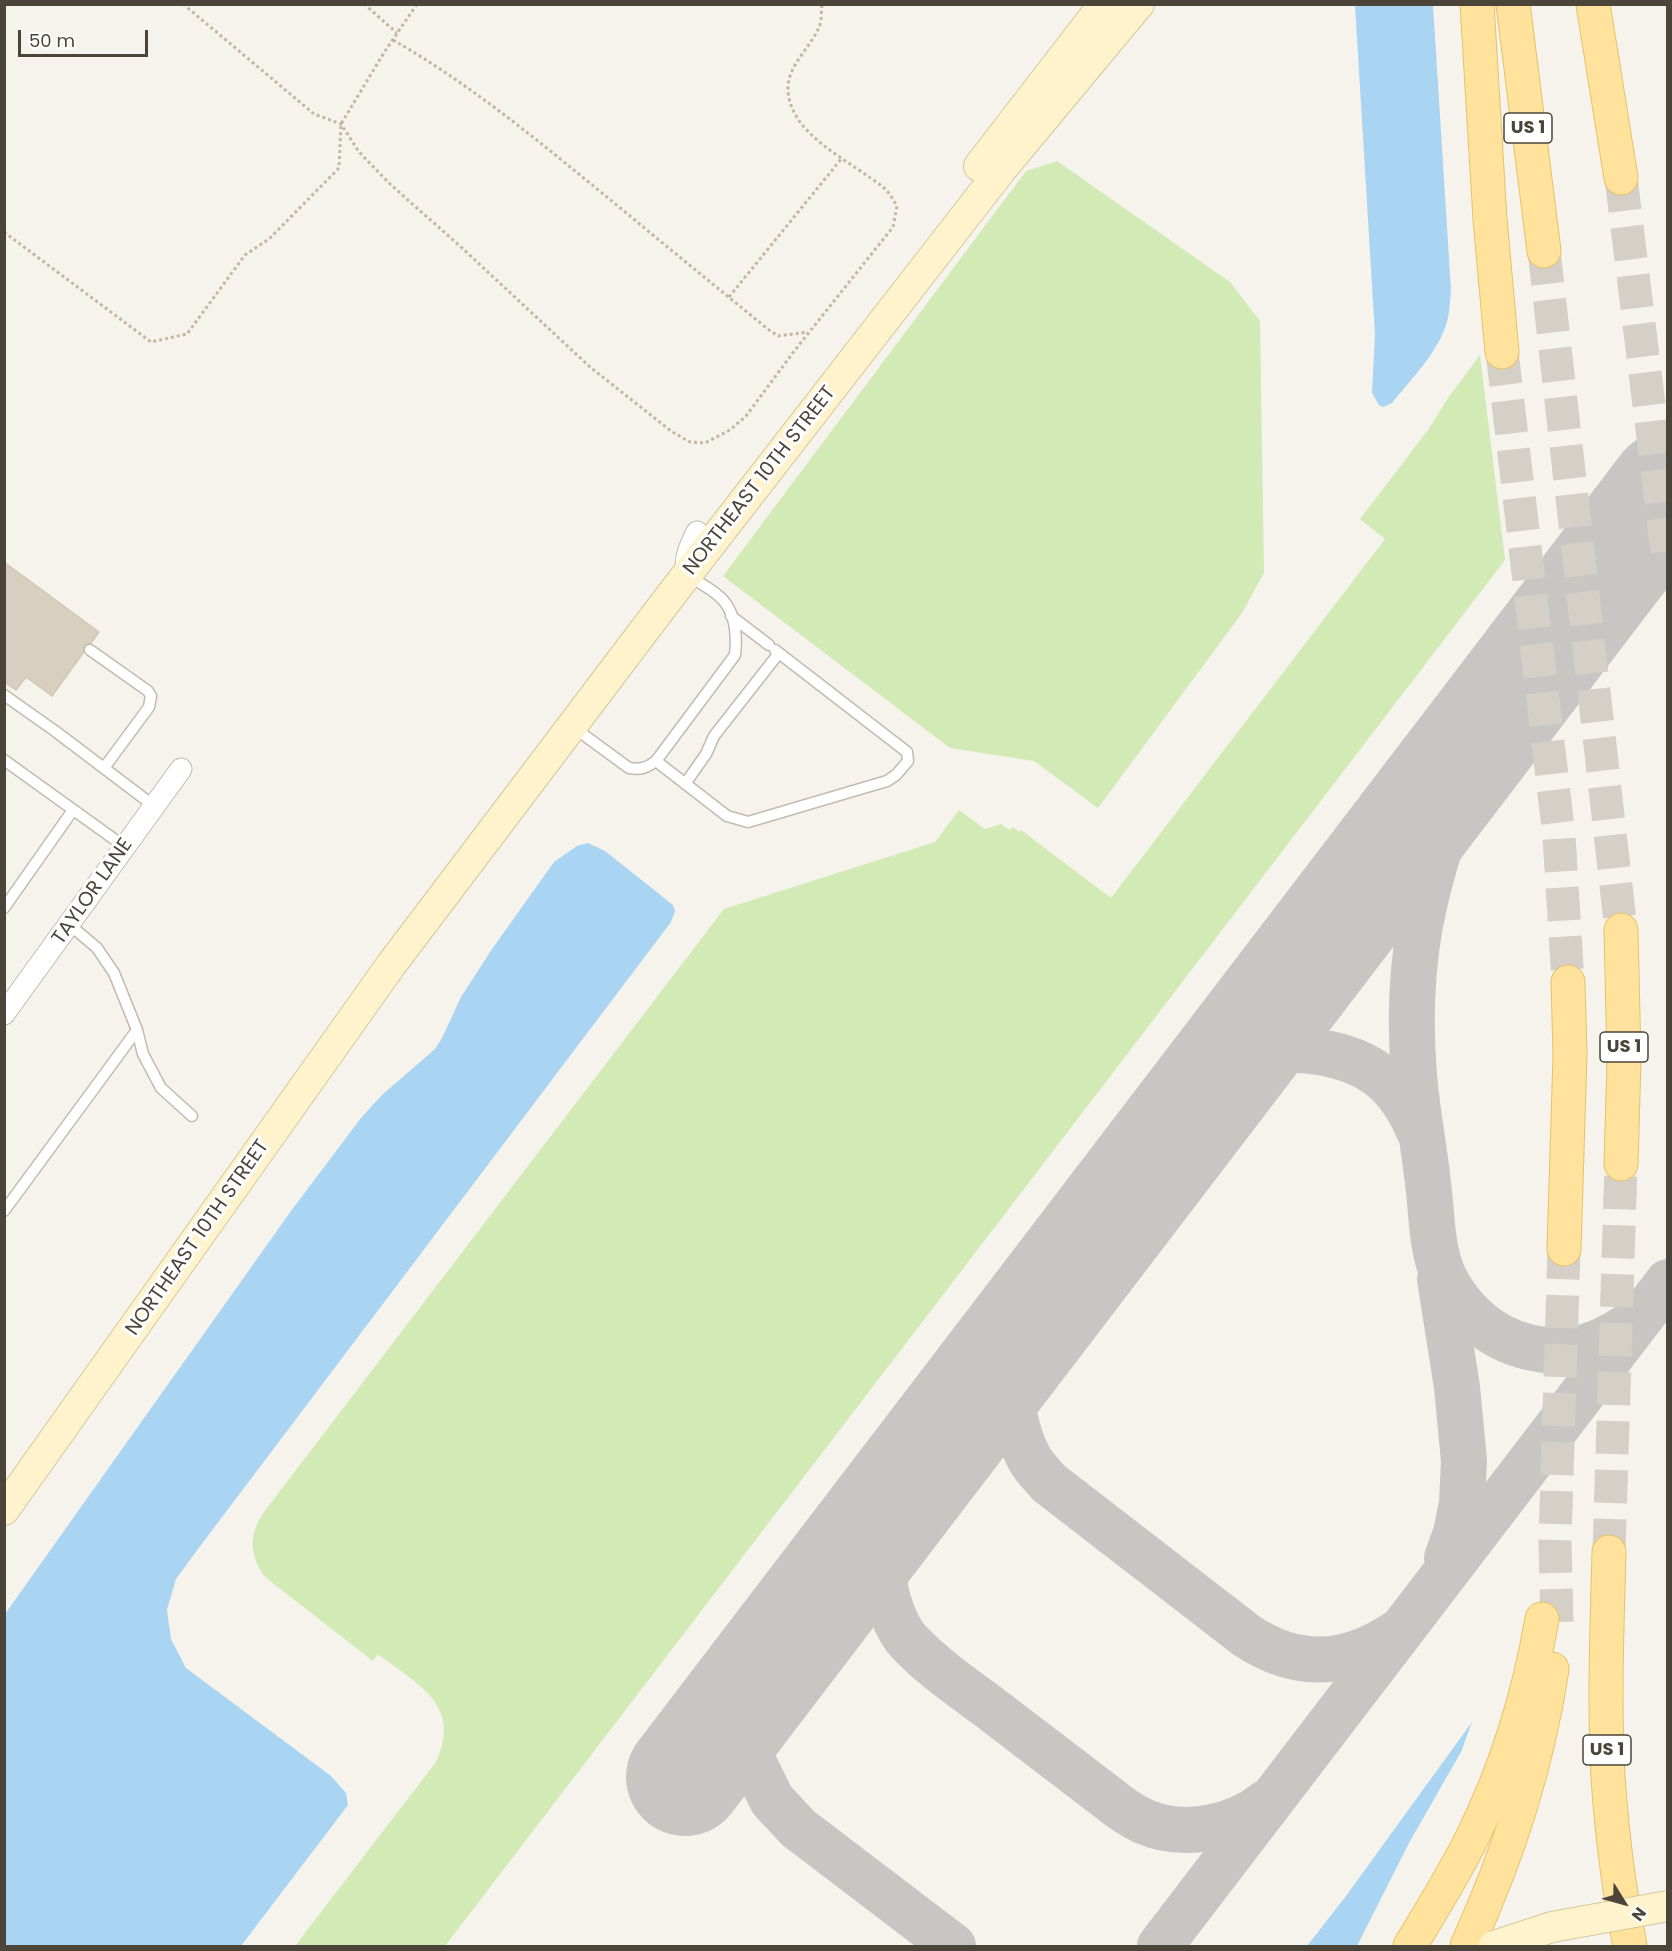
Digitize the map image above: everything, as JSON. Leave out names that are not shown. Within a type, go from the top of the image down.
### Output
[{"type":"main road","points":[[1477,4],[1490,219],[1502,352]]},
{"type":"main road","name":"US 1","points":[[1513,4],[1544,251]]},
{"type":"main road","points":[[1593,4],[1621,178]]},
{"type":"main road","name":"US 1","points":[[1621,930],[1624,1060],[1621,1164]]},
{"type":"main road","points":[[1564,1249],[1570,1066],[1568,982]]},
{"type":"main road","name":"US 1","points":[[1609,1552],[1606,1707],[1608,1776],[1612,1836],[1630,1947]]},
{"type":"main road","points":[[1410,1947],[1471,1839],[1498,1779],[1535,1658],[1550,1621],[1547,1702],[1530,1778],[1506,1851],[1467,1947]]},
{"type":"street","name":"NORTHEAST 10TH STREET","points":[[4,1510],[391,965],[687,575],[937,236],[1104,4]]},
{"type":"street","name":"NORTHEAST 10TH STREET","points":[[391,965],[473,836],[521,768],[697,532],[937,236],[1008,161],[1139,4]]},
{"type":"street","points":[[687,575],[685,563],[687,553],[697,532]]},
{"type":"street","name":"TAYLOR LANE","points":[[4,1014],[181,769]]},
{"type":"street","points":[[1494,1947],[1552,1928],[1668,1906]]},
{"type":"lane","points":[[572,726],[629,768],[639,770],[656,761],[735,656],[737,638],[724,601],[687,575]]},
{"type":"lane","points":[[656,761],[728,816],[748,822],[888,781],[897,775],[908,761],[907,752],[731,616]]},
{"type":"lane","points":[[90,650],[148,691],[151,696],[149,707],[104,768]]},
{"type":"lane","points":[[685,784],[706,754],[714,736],[774,650]]},
{"type":"lane","points":[[4,695],[154,806]]},
{"type":"lane","points":[[4,760],[125,847]]},
{"type":"lane","points":[[4,908],[73,810]]},
{"type":"lane","points":[[70,925],[97,948],[114,973],[137,1030],[143,1054],[161,1088],[192,1116]]},
{"type":"lane","points":[[4,1212],[137,1030]]},
{"type":"path","points":[[183,4],[314,114],[341,124],[359,152],[390,184],[590,367],[671,431],[690,442],[705,443],[730,430],[746,416],[809,332],[893,227],[897,206],[886,189],[811,135],[799,120],[791,103],[788,88],[793,71],[820,26],[822,4]]},
{"type":"path","points":[[364,4],[397,33]]},
{"type":"path","points":[[4,232],[151,342],[187,334],[245,255],[269,239],[339,168],[341,124],[417,4]]},
{"type":"path","points":[[393,40],[433,63],[529,132],[778,336],[809,332]]},
{"type":"path","points":[[729,297],[843,158]]},
{"type":"green space","points":[[1057,161],[1230,282],[1260,321],[1264,573],[1242,613],[1098,808],[1034,761],[950,748],[723,576],[1026,171]]},
{"type":"green space","points":[[1480,355],[1505,560],[445,1946],[295,1946],[436,1762],[443,1742],[444,1725],[440,1711],[432,1698],[408,1676],[378,1654],[373,1661],[266,1578],[256,1561],[253,1545],[255,1529],[264,1512],[724,909],[935,842],[959,810],[985,829],[1001,824],[1010,830],[1013,827],[1020,832],[1021,830],[1111,898],[1385,539],[1360,519],[1428,430]]},
{"type":"water","points":[[1355,5],[1433,5],[1451,290],[1449,311],[1444,330],[1432,353],[1392,403],[1383,407],[1379,405],[1372,393],[1375,335]]},
{"type":"water","points":[[588,843],[605,851],[673,905],[675,911],[671,922],[176,1579],[167,1610],[171,1639],[186,1668],[331,1776],[346,1793],[348,1805],[241,1946],[5,1946],[5,1614],[291,1211],[361,1118],[382,1095],[435,1049],[461,997],[554,862],[577,846]]},
{"type":"water","points":[[1472,1722],[1461,1752],[1409,1843],[1357,1946],[1307,1946],[1346,1896]]},
{"type":"building","points":[[4,562],[99,632],[91,643],[84,645],[83,653],[52,696],[26,677],[16,690],[4,682]]},
{"type":"taxiway","points":[[1528,672],[1471,772],[1456,804],[1438,855],[1420,925],[1413,981],[1413,1056],[1434,1243],[1444,1277],[1459,1301],[1478,1322],[1514,1343],[1544,1350],[1575,1349],[1602,1341],[1642,1316]]},
{"type":"taxiway","points":[[1198,1105],[1229,1078],[1255,1060],[1284,1051],[1312,1051],[1353,1061],[1380,1076],[1401,1098],[1418,1129]]},
{"type":"taxiway","points":[[1440,1279],[1457,1387],[1464,1461],[1462,1503],[1456,1533],[1447,1558]]},
{"type":"taxiway","points":[[1160,1946],[1668,1282]]},
{"type":"taxiway","points":[[1048,1303],[1018,1360],[1013,1397],[1016,1422],[1024,1447],[1033,1465],[1049,1483],[1247,1636],[1266,1647],[1304,1659],[1323,1660],[1361,1652],[1398,1632]]},
{"type":"taxiway","points":[[917,1474],[892,1524],[887,1540],[883,1574],[895,1620],[904,1636],[918,1651],[1116,1805],[1143,1821],[1175,1829],[1208,1828],[1239,1818],[1267,1802]]},
{"type":"taxiway","points":[[731,1717],[772,1800],[798,1828],[953,1946]]},
{"type":"runway","points":[[685,1777],[1668,490]]},
{"type":"tunnel","points":[[1621,178],[1668,559]]},
{"type":"tunnel","points":[[1544,251],[1621,930]]},
{"type":"tunnel","points":[[1502,352],[1559,836],[1568,982]]},
{"type":"tunnel","points":[[1609,1552],[1621,1164]]},
{"type":"tunnel","points":[[1557,1622],[1555,1541],[1564,1249]]}]
